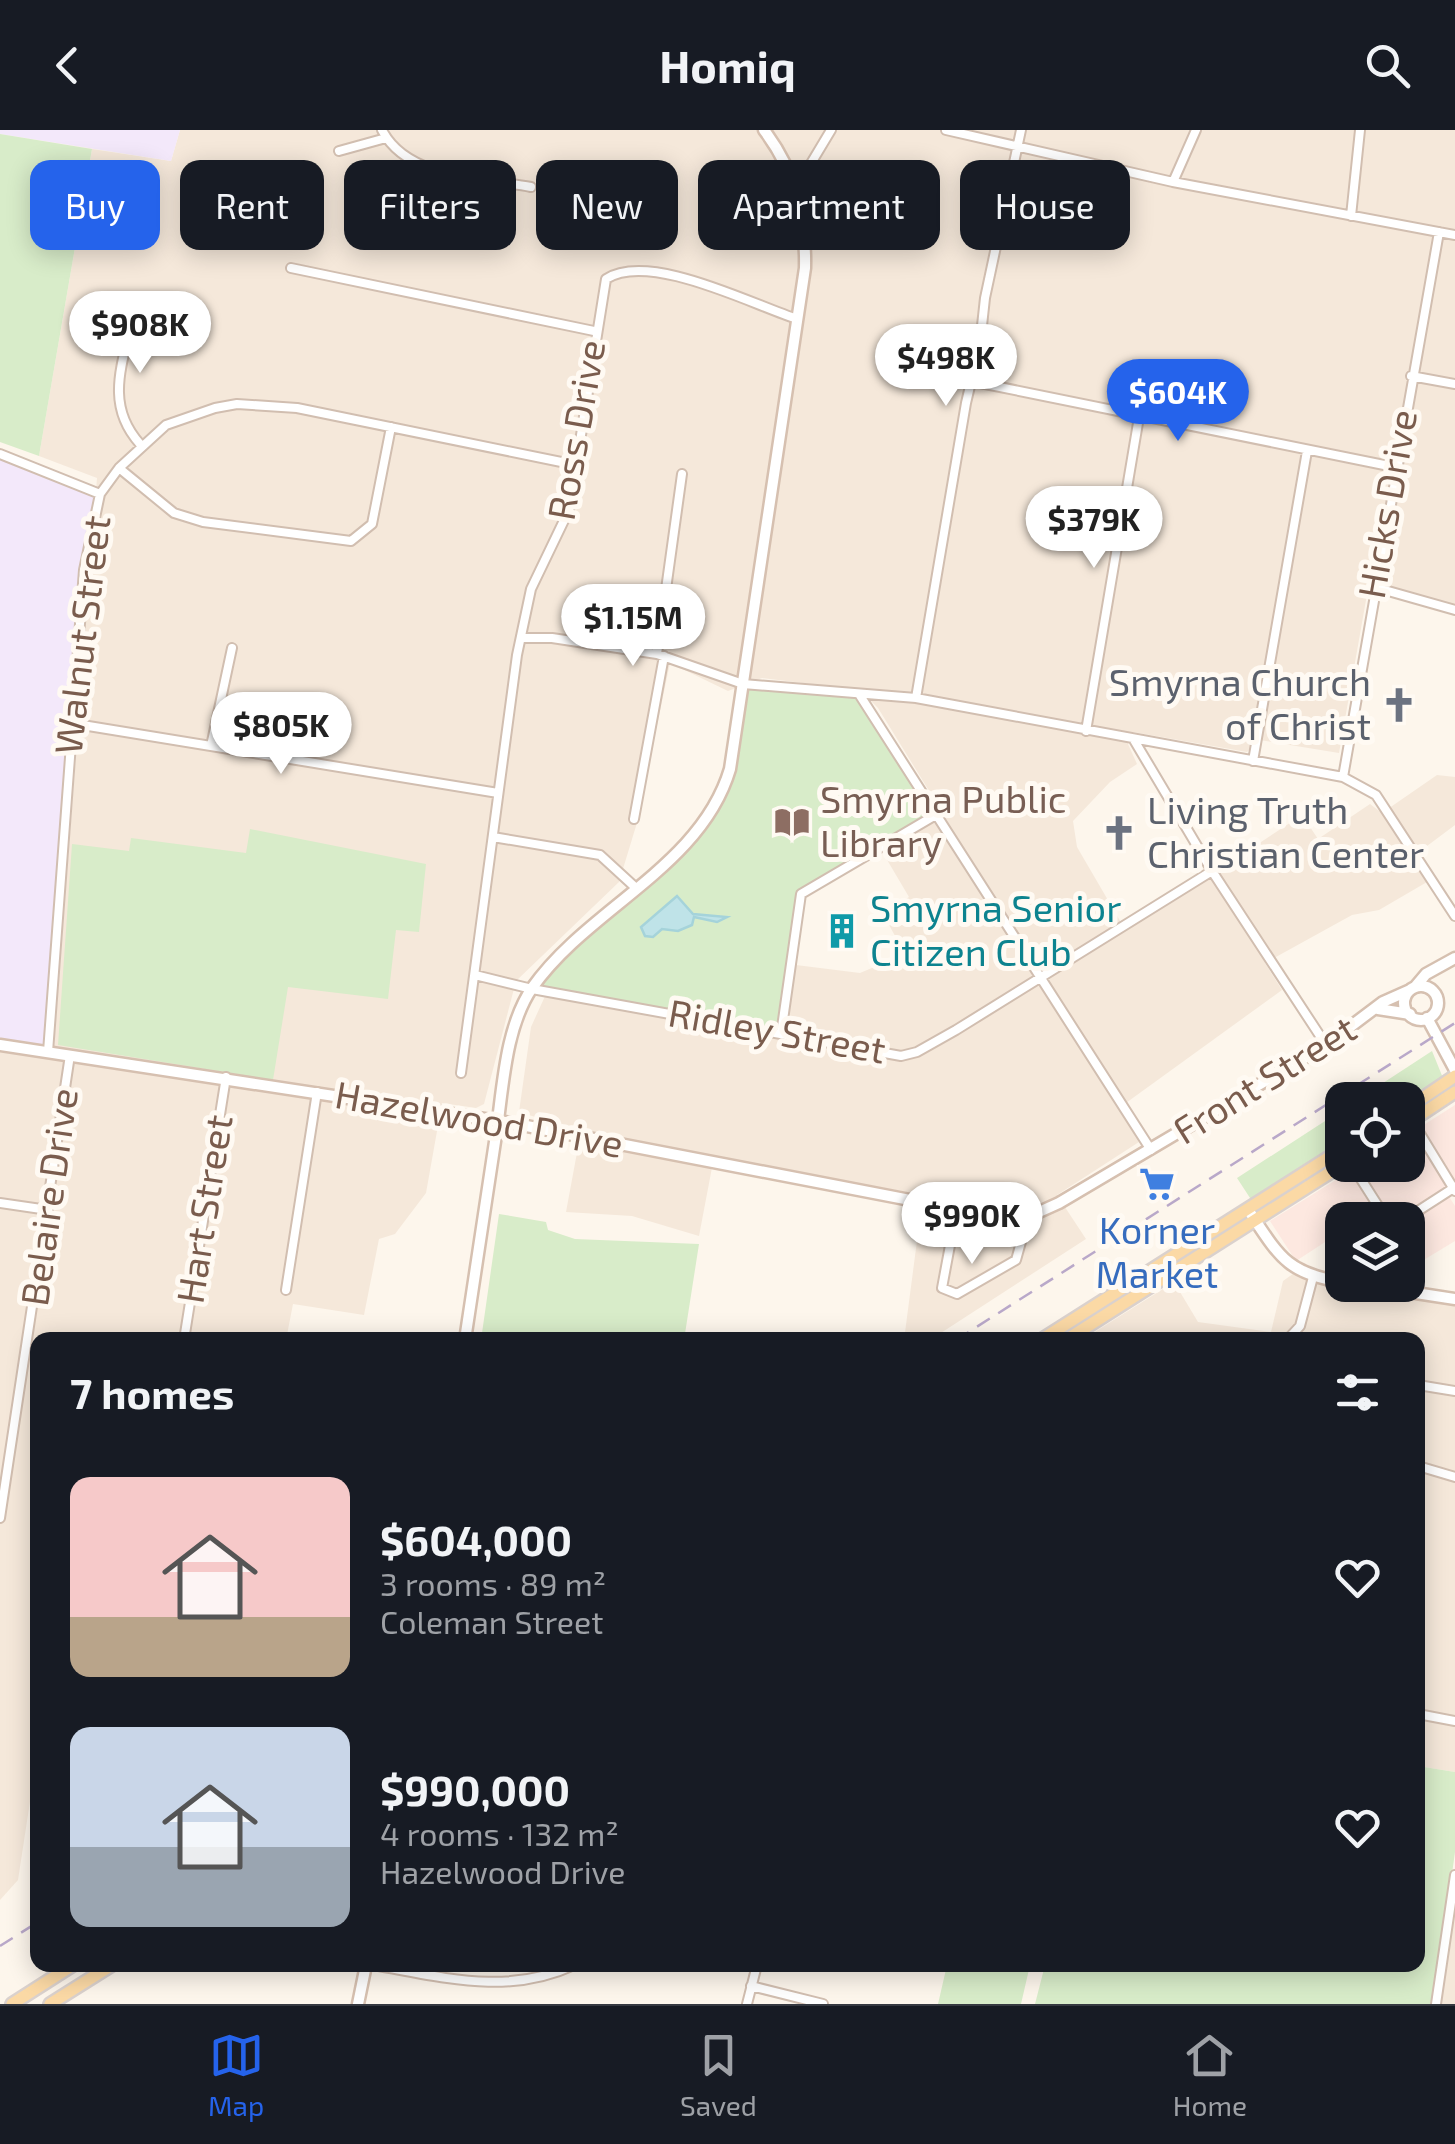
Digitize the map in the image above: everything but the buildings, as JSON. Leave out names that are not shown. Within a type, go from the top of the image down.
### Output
[{"type":"main road","points":[[1425,1101],[1455,1073]]},
{"type":"main road","points":[[1425,1108],[1455,1092]]},
{"type":"main road","points":[[1078,1331],[1325,1161]]},
{"type":"main road","points":[[1251,1215],[1325,1174]]},
{"type":"main road","points":[[12,2004],[62,1972]]},
{"type":"main road","points":[[36,1988],[48,2004],[101,1972]]},
{"type":"street","points":[[764,130],[782,160]]},
{"type":"street","points":[[813,160],[831,130]]},
{"type":"street","points":[[946,130],[1173,182],[1455,234]]},
{"type":"street","points":[[916,698],[970,381],[1021,130]]},
{"type":"street","points":[[1173,182],[1196,130]]},
{"type":"street","points":[[1351,216],[1360,130]]},
{"type":"street","points":[[339,151],[384,134],[394,150],[413,164],[530,187]]},
{"type":"street","name":"Hicks Drive","points":[[1343,777],[1394,467],[1439,232]]},
{"type":"street","points":[[466,1332],[516,1021],[532,989],[694,835],[715,805],[730,768],[804,250]]},
{"type":"street","points":[[291,268],[594,331]]},
{"type":"street","name":"Ross Drive","points":[[461,1073],[521,638],[532,589],[564,526],[594,331],[606,279],[630,268],[663,273],[797,319]]},
{"type":"street","points":[[134,312],[116,399],[124,426],[140,444]]},
{"type":"street","points":[[1411,376],[1455,384]]},
{"type":"street","points":[[970,381],[1394,467]]},
{"type":"street","name":"Walnut Street","points":[[48,1052],[86,550],[100,494],[118,468],[140,444],[190,414],[236,404],[297,408],[576,466]]},
{"type":"street","points":[[1086,731],[1139,417]]},
{"type":"street","points":[[118,468],[174,513],[203,522],[351,541],[372,524],[391,428]]},
{"type":"street","points":[[1253,761],[1306,451]]},
{"type":"street","points":[[0,454],[100,494]]},
{"type":"street","points":[[634,819],[661,655],[682,474]]},
{"type":"street","points":[[1374,587],[1455,610]]},
{"type":"street","points":[[521,638],[552,638],[661,655],[743,684],[916,698],[1343,777],[1376,795],[1455,916]]},
{"type":"street","points":[[210,746],[232,648]]},
{"type":"street","points":[[859,694],[1151,1150],[1028,1217],[1016,1260],[956,1294],[942,1288],[956,1208]]},
{"type":"street","points":[[70,723],[498,793]]},
{"type":"street","points":[[1134,740],[1212,871],[1326,1045]]},
{"type":"street","points":[[781,1034],[800,897],[938,813]]},
{"type":"street","points":[[493,837],[600,855],[636,888]]},
{"type":"street","name":"Ridley Street","points":[[474,975],[901,1056],[930,1045],[1212,871]]},
{"type":"street","name":"Front Street","points":[[1378,1009],[1426,1018],[1438,1005],[1436,979],[1450,962]]},
{"type":"street","name":"Front Street","points":[[1410,1014],[1405,1002],[1420,978],[1450,962]]},
{"type":"street","points":[[1412,989],[1428,987],[1435,992]]},
{"type":"street","name":"Front Street","points":[[1151,1150],[1326,1045],[1383,1002],[1412,989]]},
{"type":"street","points":[[1426,1018],[1455,1073]]},
{"type":"street","name":"Hazelwood Drive","points":[[0,1045],[498,1121],[956,1208],[1028,1217]]},
{"type":"street","name":"Belaire Drive","points":[[0,1518],[70,1055]]},
{"type":"street","name":"Hart Street","points":[[185,1332],[226,1078]]},
{"type":"street","points":[[286,1290],[317,1092]]},
{"type":"street","points":[[1425,1142],[1454,1188],[1425,1207]]},
{"type":"street","points":[[0,1203],[48,1210]]},
{"type":"street","points":[[1251,1215],[1279,1257],[1297,1272],[1325,1279]]},
{"type":"street","points":[[1294,1332],[1300,1326],[1313,1277]]},
{"type":"street","points":[[1425,1294],[1455,1299]]},
{"type":"street","points":[[1425,1386],[1455,1391]]},
{"type":"street","points":[[1425,1468],[1455,1477]]},
{"type":"street","points":[[1425,1715],[1455,1721]]},
{"type":"street","points":[[1436,2004],[1455,1875]]},
{"type":"street","points":[[358,2004],[368,1972]]},
{"type":"street","points":[[414,1972],[496,1985],[544,1978],[558,1972]]},
{"type":"street","points":[[747,2004],[755,1972]]},
{"type":"street","points":[[752,1986],[823,2004]]},
{"type":"shaded area","points":[[0,130],[180,130],[171,161],[0,134]]},
{"type":"shaded area","points":[[180,130],[1455,130],[1455,606],[1369,583],[1339,753],[1260,740],[1247,752],[1133,732],[1128,744],[1137,764],[1110,782],[1073,821],[1077,847],[1126,931],[1302,815],[1318,839],[1370,804],[1382,813],[1437,775],[1455,777],[1455,825],[1411,858],[1427,882],[1379,910],[1352,915],[1265,963],[1282,990],[1119,1108],[1139,1142],[1057,1195],[1086,1239],[942,1332],[905,1332],[923,1195],[714,1157],[699,1236],[632,1216],[566,1212],[581,1131],[519,1112],[531,1027],[546,994],[785,1039],[796,965],[860,973],[905,954],[883,914],[909,897],[883,853],[944,815],[878,708],[860,690],[762,678],[728,691],[670,663],[636,826],[619,882],[516,981],[484,1104],[476,1108],[442,1103],[426,1193],[395,1234],[379,1239],[364,1315],[293,1304],[288,1332],[30,1332],[30,1802],[18,1880],[0,1900],[0,1052],[53,1059],[97,478],[39,456],[75,250],[160,250],[160,160],[90,160],[92,149],[171,161]]},
{"type":"shaded area","points":[[0,454],[100,494],[89,531],[48,1052],[0,1045]]},
{"type":"shaded area","points":[[1455,1105],[1455,1182],[1444,1189],[1455,1206],[1455,1241],[1425,1259],[1425,1202],[1325,1202],[1325,1242],[1296,1261],[1270,1221],[1333,1182],[1425,1182],[1425,1124]]},
{"type":"shaded area","points":[[1297,1271],[1325,1278],[1325,1302],[1425,1302],[1425,1295],[1455,1299],[1455,1772],[1425,1767],[1425,1332],[1271,1332],[1283,1281]]},
{"type":"shaded area","points":[[1174,1282],[1198,1322],[1271,1332],[1095,1332]]},
{"type":"shaded area","points":[[1455,1873],[1455,2004],[1436,2004]]},
{"type":"green space","points":[[0,134],[92,149],[90,160],[30,160],[30,250],[75,250],[39,456],[0,442]]},
{"type":"green space","points":[[743,684],[859,694],[939,813],[801,894],[781,1034],[532,989],[686,842],[720,795]]},
{"type":"green space","points":[[250,829],[426,864],[419,932],[396,930],[388,999],[288,987],[273,1080],[58,1045],[72,844],[129,851],[131,838],[246,853]]},
{"type":"green space","points":[[1432,1051],[1443,1078],[1425,1090],[1425,1082],[1385,1082]]},
{"type":"green space","points":[[1325,1121],[1325,1155],[1252,1201],[1237,1178]]},
{"type":"green space","points":[[499,1214],[546,1222],[548,1230],[575,1239],[699,1244],[685,1332],[482,1332]]},
{"type":"green space","points":[[1425,1767],[1455,1772],[1455,1852],[1434,2004],[1035,2004],[1043,1972],[1425,1972]]},
{"type":"green space","points":[[945,1972],[1028,1972],[1021,2004],[938,2004]]},
{"type":"water","points":[[677,896],[693,914],[727,917],[717,922],[694,917],[692,925],[678,931],[662,929],[653,937],[645,936],[641,927]]},
{"type":"railway","points":[[969,1332],[1455,1023]]},
{"type":"railway","points":[[0,1946],[30,1927]]},
{"type":"place","name":"Smyrna Church of Christ","points":[[1399,705]]},
{"type":"place","name":"Smyrna Public Library","points":[[792,822]]},
{"type":"place","name":"Living Truth Christian Center","points":[[1119,833]]},
{"type":"place","name":"Smyrna Senior Citizen Club","points":[[842,931]]},
{"type":"place","name":"Korner Market","points":[[1157,1184]]}]
